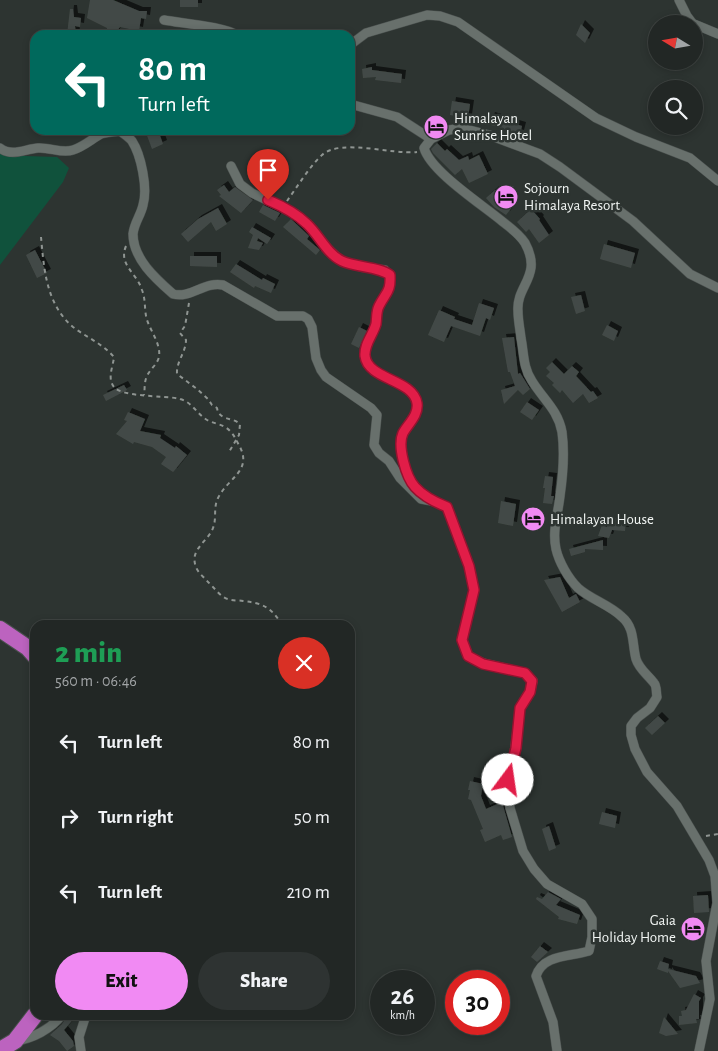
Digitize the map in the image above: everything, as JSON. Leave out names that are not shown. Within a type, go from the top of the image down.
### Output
[{"type":"highway","points":[[0,628],[30,650]]},
{"type":"highway","points":[[0,1050],[15,1041],[31,1020]]},
{"type":"street","points":[[679,0],[686,15]]},
{"type":"street","points":[[355,41],[366,33],[427,16],[440,16],[458,22],[596,118],[636,137],[690,158],[718,181]]},
{"type":"street","points":[[164,20],[227,30]]},
{"type":"street","points":[[703,28],[718,34]]},
{"type":"street","points":[[355,105],[397,116],[431,139]]},
{"type":"street","points":[[699,1051],[710,999],[706,961],[717,903],[715,876],[709,860],[677,806],[646,772],[630,735],[630,726],[650,708],[657,697],[655,684],[644,674],[636,660],[632,634],[624,618],[578,588],[566,572],[556,550],[554,533],[564,471],[562,432],[558,418],[549,402],[531,381],[524,366],[517,310],[532,265],[529,253],[524,241],[440,171],[427,156],[424,148],[431,139],[449,130],[462,128],[489,135],[540,154],[560,166],[633,221],[690,274],[718,288]]},
{"type":"street","points":[[0,148],[4,151],[18,152],[37,148],[53,148],[63,151],[74,150],[100,135]]},
{"type":"street","points":[[126,135],[131,139],[138,152],[145,192],[143,206],[133,235],[137,250],[145,266],[166,289],[178,296],[216,284],[223,285],[277,316],[303,316],[308,319],[312,327],[316,358],[326,377],[371,408],[377,415],[374,445],[379,453],[421,499],[437,502]]},
{"type":"street","points":[[230,166],[240,184],[252,193],[296,214],[308,224],[323,244],[340,260],[361,267],[385,270],[390,275],[391,285],[387,295],[378,307],[376,324],[367,343],[365,356],[368,365],[414,395],[417,403],[417,412],[402,435],[401,449],[407,474],[415,488],[447,507],[469,566],[474,590],[462,640],[468,656],[483,664],[525,673],[532,681],[530,692],[520,708],[516,748],[508,780],[510,808],[523,851],[534,869],[547,884],[582,904],[592,920],[592,938],[589,951],[560,956],[544,964],[538,970],[536,976],[553,1022],[557,1051]]},
{"type":"street","points":[[15,1041],[25,1040],[47,1029],[57,1020]]},
{"type":"street","points":[[81,1051],[79,1037],[84,1020]]},
{"type":"path","points":[[282,207],[323,154],[334,148],[390,150],[403,154],[416,152],[424,148]]},
{"type":"path","points":[[136,223],[124,248],[124,262],[140,284],[147,320],[158,345],[159,354],[156,364],[145,381],[144,396]]},
{"type":"path","points":[[41,237],[47,286],[54,301],[72,326],[106,349],[114,357],[110,378],[114,386],[122,391],[144,396],[177,398],[187,401],[207,420],[226,427],[236,439],[243,454],[244,463],[218,497],[214,508],[213,528],[194,557],[196,567],[201,575],[226,599],[249,602],[268,608],[276,614],[279,620]]},
{"type":"path","points":[[178,296],[189,297],[189,305],[185,326],[180,333],[186,340],[186,346],[177,368],[177,374],[208,399],[217,408],[222,417],[236,420],[240,424],[239,435],[229,452]]},
{"type":"path","points":[[695,838],[718,834]]},
{"type":"green space","points":[[0,151],[25,156],[57,157],[69,168],[63,182],[0,265]]},
{"type":"building","points":[[90,0],[113,0],[139,11],[147,11],[146,19],[141,18],[139,30],[120,27],[118,30],[107,30],[107,28],[87,18]]},
{"type":"building","points":[[180,0],[198,0],[198,7],[180,7]]},
{"type":"building","points":[[70,9],[73,9],[74,17],[81,18],[80,27],[75,26],[75,30],[68,30]]},
{"type":"building","points":[[581,24],[590,33],[585,43],[576,35]]},
{"type":"building","points":[[372,67],[372,70],[402,74],[401,83],[375,80],[376,77],[363,78],[362,69]]},
{"type":"building","points":[[452,101],[470,104],[468,118],[450,115]]},
{"type":"building","points":[[491,116],[522,126],[520,134],[488,124]]},
{"type":"building","points":[[147,135],[160,135],[163,144],[152,149]]},
{"type":"building","points":[[437,143],[459,160],[468,156],[469,160],[479,155],[488,174],[469,183],[462,169],[455,175],[433,153],[431,149]]},
{"type":"building","points":[[224,185],[229,192],[235,187],[253,200],[241,213],[219,196],[221,195],[217,190]]},
{"type":"building","points":[[495,190],[505,201],[513,206],[506,215],[494,207],[486,198]]},
{"type":"building","points":[[263,205],[280,213],[275,221],[259,212]]},
{"type":"building","points":[[218,208],[227,224],[216,231],[211,222],[188,242],[181,234],[198,219]]},
{"type":"building","points":[[531,209],[540,219],[549,235],[539,243],[529,229],[526,232],[517,222]]},
{"type":"building","points":[[291,219],[309,236],[307,239],[320,250],[316,255],[283,227]]},
{"type":"building","points":[[252,227],[271,238],[267,244],[258,238],[257,241],[263,243],[259,250],[248,248],[253,235],[249,232]]},
{"type":"building","points":[[604,244],[635,253],[631,268],[600,259]]},
{"type":"building","points":[[35,250],[47,273],[37,278],[26,255]]},
{"type":"building","points":[[190,256],[217,256],[217,267],[190,266]]},
{"type":"building","points":[[236,264],[262,280],[263,278],[275,284],[271,293],[255,286],[254,288],[230,272]]},
{"type":"building","points":[[581,295],[585,311],[576,314],[571,297]]},
{"type":"building","points":[[479,303],[494,308],[490,320],[486,318],[480,336],[451,326],[444,342],[428,335],[439,310],[455,317],[454,319],[472,325]]},
{"type":"building","points":[[607,325],[618,331],[614,341],[602,335]]},
{"type":"building","points":[[359,327],[367,331],[359,348],[351,344]]},
{"type":"building","points":[[514,337],[518,374],[520,373],[530,389],[523,395],[518,390],[504,404],[501,390],[515,386],[510,372],[508,372],[502,338]]},
{"type":"building","points":[[552,362],[564,374],[572,366],[579,372],[576,376],[598,398],[589,403],[583,394],[573,403],[562,390],[560,393],[552,385],[554,383],[546,376],[550,372],[546,368]]},
{"type":"building","points":[[124,385],[127,390],[106,401],[103,395]]},
{"type":"building","points":[[527,402],[539,410],[532,420],[520,412]]},
{"type":"building","points":[[128,412],[145,419],[140,431],[161,435],[160,438],[175,448],[176,446],[187,455],[173,472],[161,464],[166,457],[152,447],[134,442],[133,444],[116,434],[127,421],[124,420]]},
{"type":"building","points":[[545,476],[553,477],[551,496],[554,496],[552,504],[543,503]]},
{"type":"building","points":[[501,501],[516,504],[513,526],[498,523]]},
{"type":"building","points":[[615,518],[626,519],[625,531],[612,530],[609,538],[598,536],[602,525],[607,527],[607,522],[615,523]]},
{"type":"building","points":[[603,540],[603,550],[585,549],[585,552],[571,556],[569,549]]},
{"type":"building","points":[[560,577],[569,598],[576,594],[580,602],[562,612],[544,580]]},
{"type":"building","points":[[658,716],[665,723],[652,735],[645,728]]},
{"type":"building","points":[[470,781],[483,784],[481,796],[486,809],[502,802],[512,837],[503,840],[501,835],[485,842],[480,830],[483,829],[471,800],[468,799]]},
{"type":"building","points":[[602,812],[617,816],[615,828],[599,824]]},
{"type":"building","points":[[549,826],[556,848],[549,851],[542,829]]},
{"type":"building","points":[[548,892],[561,899],[556,905],[580,915],[577,924],[558,919],[559,917],[536,899],[537,897],[542,899]]},
{"type":"building","points":[[708,895],[709,912],[694,913],[693,896]]},
{"type":"building","points":[[540,946],[548,952],[537,962],[531,957]]},
{"type":"building","points":[[660,961],[669,964],[668,969],[696,976],[700,983],[680,988],[668,971],[668,973],[657,969]]},
{"type":"building","points":[[694,994],[701,998],[699,1001],[699,1019],[696,1019],[697,1023],[679,1025],[679,1016],[682,1016],[681,1011],[686,1010]]},
{"type":"building","points":[[664,1017],[678,1034],[666,1036],[659,1033]]},
{"type":"building","points":[[65,1020],[73,1020],[64,1030],[73,1041],[74,1046],[67,1051],[59,1041],[50,1035]]},
{"type":"place","name":"Himalayan Sunrise Hotel","points":[[436,127]]},
{"type":"place","name":"Sojourn Himalaya Resort","points":[[506,197]]},
{"type":"place","name":"Himalayan House","points":[[533,519]]},
{"type":"place","name":"Gaia Holiday Home","points":[[693,929]]},
{"type":"route","points":[[268,200],[296,214],[308,224],[323,244],[340,260],[361,267],[385,270],[390,275],[391,285],[387,295],[378,307],[376,324],[367,343],[365,356],[368,365],[414,395],[417,403],[417,412],[402,435],[401,449],[407,474],[415,488],[447,507],[469,566],[474,590],[462,640],[468,656],[483,664],[525,673],[532,681],[530,692],[520,708],[516,748],[508,780]]}]
